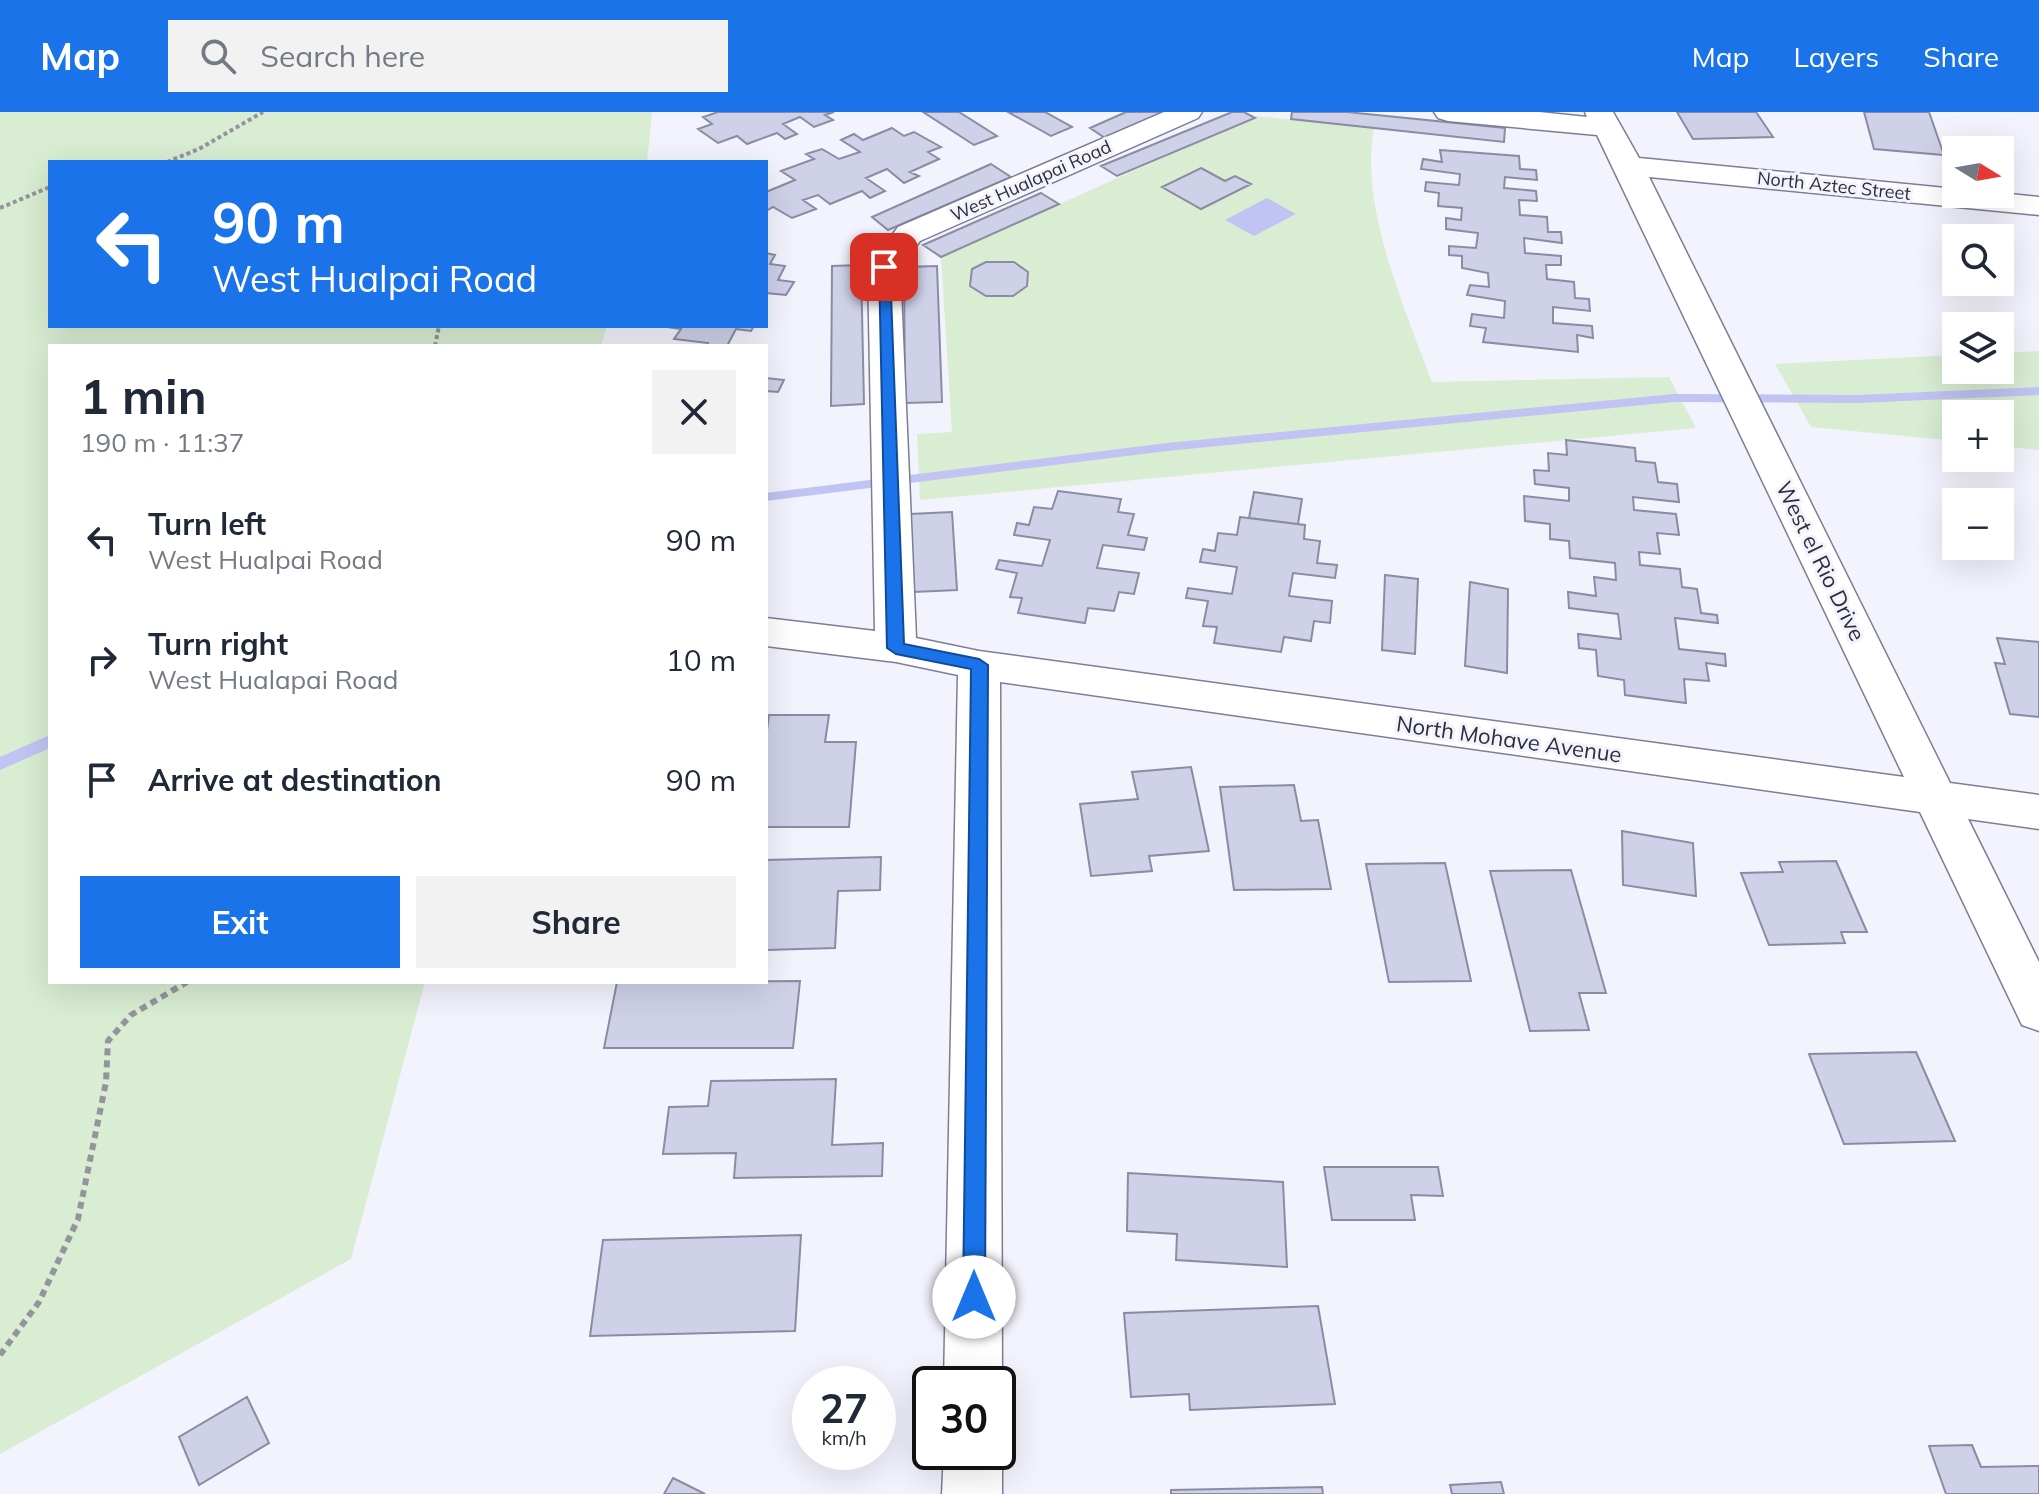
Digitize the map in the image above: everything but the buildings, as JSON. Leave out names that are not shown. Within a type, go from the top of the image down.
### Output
[{"type":"street","name":"West Hualapai Road","points":[[896,648],[884,267],[909,234],[1188,112]]},
{"type":"street","points":[[1448,112],[1602,120]]},
{"type":"street","name":"West el Rio Drive","points":[[1602,120],[1629,166],[2039,1011]]},
{"type":"street","name":"North Aztec Street","points":[[1629,166],[2039,206]]},
{"type":"street","name":"North Mohave Avenue","points":[[768,632],[896,648],[979,665],[2039,812]]},
{"type":"street","points":[[973,1366],[979,665]]},
{"type":"street","points":[[972,1494],[973,1470]]},
{"type":"path","points":[[172,160],[199,149],[263,112]]},
{"type":"path","points":[[0,208],[48,188]]},
{"type":"path","points":[[0,1355],[39,1302],[78,1219],[106,1082],[108,1041],[131,1015],[184,984]]},
{"type":"green space","points":[[0,112],[652,112],[647,160],[48,160],[48,328],[606,328],[602,344],[48,344],[48,984],[424,984],[351,1259],[0,1454]]},
{"type":"green space","points":[[1256,116],[1374,128],[1371,159],[1379,224],[1398,290],[1432,382],[1669,377],[1696,428],[920,500],[917,434],[952,432],[941,257]]},
{"type":"green space","points":[[2039,351],[2039,450],[2014,447],[2014,400],[1942,400],[1942,440],[1811,427],[1775,364],[1942,356],[1942,384],[2014,384],[2014,352]]},
{"type":"water","points":[[1267,198],[1296,214],[1254,236],[1225,220]]},
{"type":"waterway","points":[[768,497],[1167,447],[1674,398],[1858,399],[2039,391]]},
{"type":"waterway","points":[[0,764],[48,742]]},
{"type":"route","points":[[884,267],[896,648],[979,665],[974,1297]]}]
